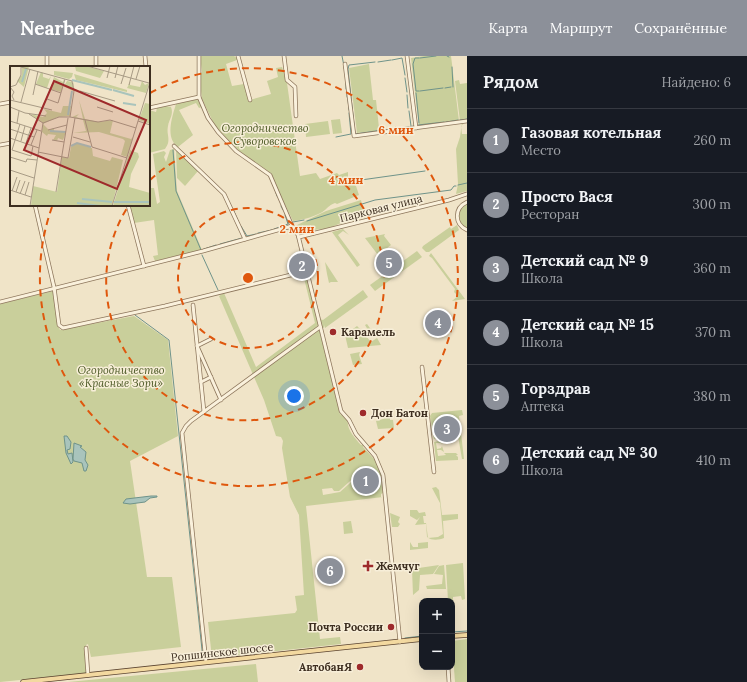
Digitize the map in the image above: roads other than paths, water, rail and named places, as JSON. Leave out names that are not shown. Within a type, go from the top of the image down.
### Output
[{"type":"main road","points":[[455,636],[467,634]]},
{"type":"main road","name":"Ропшинское шоссе","points":[[23,682],[419,639]]},
{"type":"street","points":[[46,56],[47,66]]},
{"type":"street","points":[[145,56],[146,66]]},
{"type":"street","points":[[199,56],[199,96],[208,118],[236,151],[270,175],[292,226],[299,237],[341,411],[349,420],[356,434],[375,456],[383,475],[400,642]]},
{"type":"street","points":[[238,56],[250,100]]},
{"type":"street","points":[[284,56],[287,80],[295,87],[297,105],[295,108],[296,116]]},
{"type":"street","points":[[407,56],[416,128]]},
{"type":"street","points":[[345,64],[354,136],[467,121]]},
{"type":"street","points":[[150,107],[199,96]]},
{"type":"street","points":[[0,104],[10,102]]},
{"type":"street","points":[[0,145],[10,143]]},
{"type":"street","points":[[174,146],[224,194],[245,239]]},
{"type":"street","name":"Парковая улица","points":[[299,237],[444,202],[467,194]]},
{"type":"street","points":[[467,202],[460,207],[457,215],[460,225],[467,230]]},
{"type":"street","points":[[35,206],[54,287],[59,325],[63,328],[165,306],[307,271]]},
{"type":"street","points":[[128,206],[144,266]]},
{"type":"street","points":[[0,302],[54,287],[144,266],[292,226]]},
{"type":"street","points":[[192,305],[204,412]]},
{"type":"street","points":[[206,662],[182,434],[186,426],[204,412],[320,327]]},
{"type":"street","points":[[197,346],[211,339]]},
{"type":"street","points":[[197,346],[221,400]]},
{"type":"street","points":[[422,367],[434,472]]},
{"type":"street","points":[[201,382],[211,377]]},
{"type":"street","points":[[86,648],[88,675]]},
{"type":"street","points":[[448,670],[449,682]]},
{"type":"water","points":[[64,436],[67,436],[71,442],[70,449],[67,450],[68,454],[72,453],[73,462],[71,464],[66,453]]},
{"type":"water","points":[[74,443],[82,446],[80,447],[86,452],[85,460],[88,465],[86,471],[84,471],[82,463],[74,461],[73,459]]},
{"type":"water","points":[[151,496],[157,497],[150,498],[145,502],[130,504],[123,503],[126,499]]},
{"type":"waterway","points":[[342,56],[344,66]]},
{"type":"waterway","points":[[420,58],[436,56]]},
{"type":"waterway","points":[[392,60],[402,58],[405,75]]},
{"type":"waterway","points":[[419,58],[415,58],[413,64],[416,91],[419,91]]},
{"type":"waterway","points":[[378,62],[391,60]]},
{"type":"waterway","points":[[375,62],[349,65],[348,69],[355,134],[382,130]]},
{"type":"waterway","points":[[344,67],[345,72]]},
{"type":"waterway","points":[[452,67],[453,87]]},
{"type":"waterway","points":[[405,78],[407,92]]},
{"type":"waterway","points":[[346,80],[346,89]]},
{"type":"waterway","points":[[445,88],[451,87]]},
{"type":"waterway","points":[[420,91],[443,88]]},
{"type":"waterway","points":[[347,91],[347,97]]},
{"type":"waterway","points":[[416,93],[419,123]]},
{"type":"waterway","points":[[407,95],[408,108]]},
{"type":"waterway","points":[[348,99],[349,110]]},
{"type":"waterway","points":[[409,111],[411,126]]},
{"type":"waterway","points":[[336,137],[351,134],[349,113]]},
{"type":"waterway","points":[[460,120],[467,119]]},
{"type":"waterway","points":[[446,122],[458,120]]},
{"type":"waterway","points":[[418,125],[444,122]]},
{"type":"waterway","points":[[401,128],[414,126]]},
{"type":"waterway","points":[[386,130],[398,128]]},
{"type":"waterway","points":[[173,150],[176,191],[201,250]]},
{"type":"waterway","points":[[361,180],[425,171]]},
{"type":"waterway","points":[[458,185],[467,183]]},
{"type":"waterway","points":[[307,221],[375,200],[451,190],[454,186],[456,186]]},
{"type":"waterway","points":[[281,206],[283,210]]},
{"type":"waterway","points":[[233,209],[239,223]]},
{"type":"waterway","points":[[274,229],[288,224],[285,215]]},
{"type":"waterway","points":[[293,222],[304,220]]},
{"type":"waterway","points":[[241,226],[247,236],[256,234]]},
{"type":"waterway","points":[[258,233],[272,230]]},
{"type":"waterway","points":[[220,244],[242,238]]},
{"type":"waterway","points":[[204,249],[216,245]]},
{"type":"waterway","points":[[202,255],[218,290]]},
{"type":"waterway","points":[[135,315],[169,340],[203,659]]},
{"type":"waterway","points":[[455,632],[467,631]]},
{"type":"waterway","points":[[405,638],[419,636]]},
{"type":"place","name":"Горздрав","points":[[389,263]]},
{"type":"place","name":"Просто Вася","points":[[302,266]]},
{"type":"place","name":"Детский сад № 15","points":[[438,323]]},
{"type":"place","name":"Карамель","points":[[333,332]]},
{"type":"place","name":"Дон Батон","points":[[363,413]]},
{"type":"place","name":"Детский сад № 9","points":[[447,429]]},
{"type":"place","name":"Газовая котельная","points":[[366,481]]},
{"type":"place","name":"Жемчуг","points":[[368,566]]},
{"type":"place","name":"Детский сад № 30","points":[[330,571]]},
{"type":"place","name":"Почта России","points":[[391,627]]},
{"type":"place","name":"АвтобанЯ","points":[[360,667]]},
{"type":"park label","name":"Огородничество Суворовское","points":[[265,134]]},
{"type":"park label","name":"Огородничество «Красные Зори»","points":[[121,376]]}]
